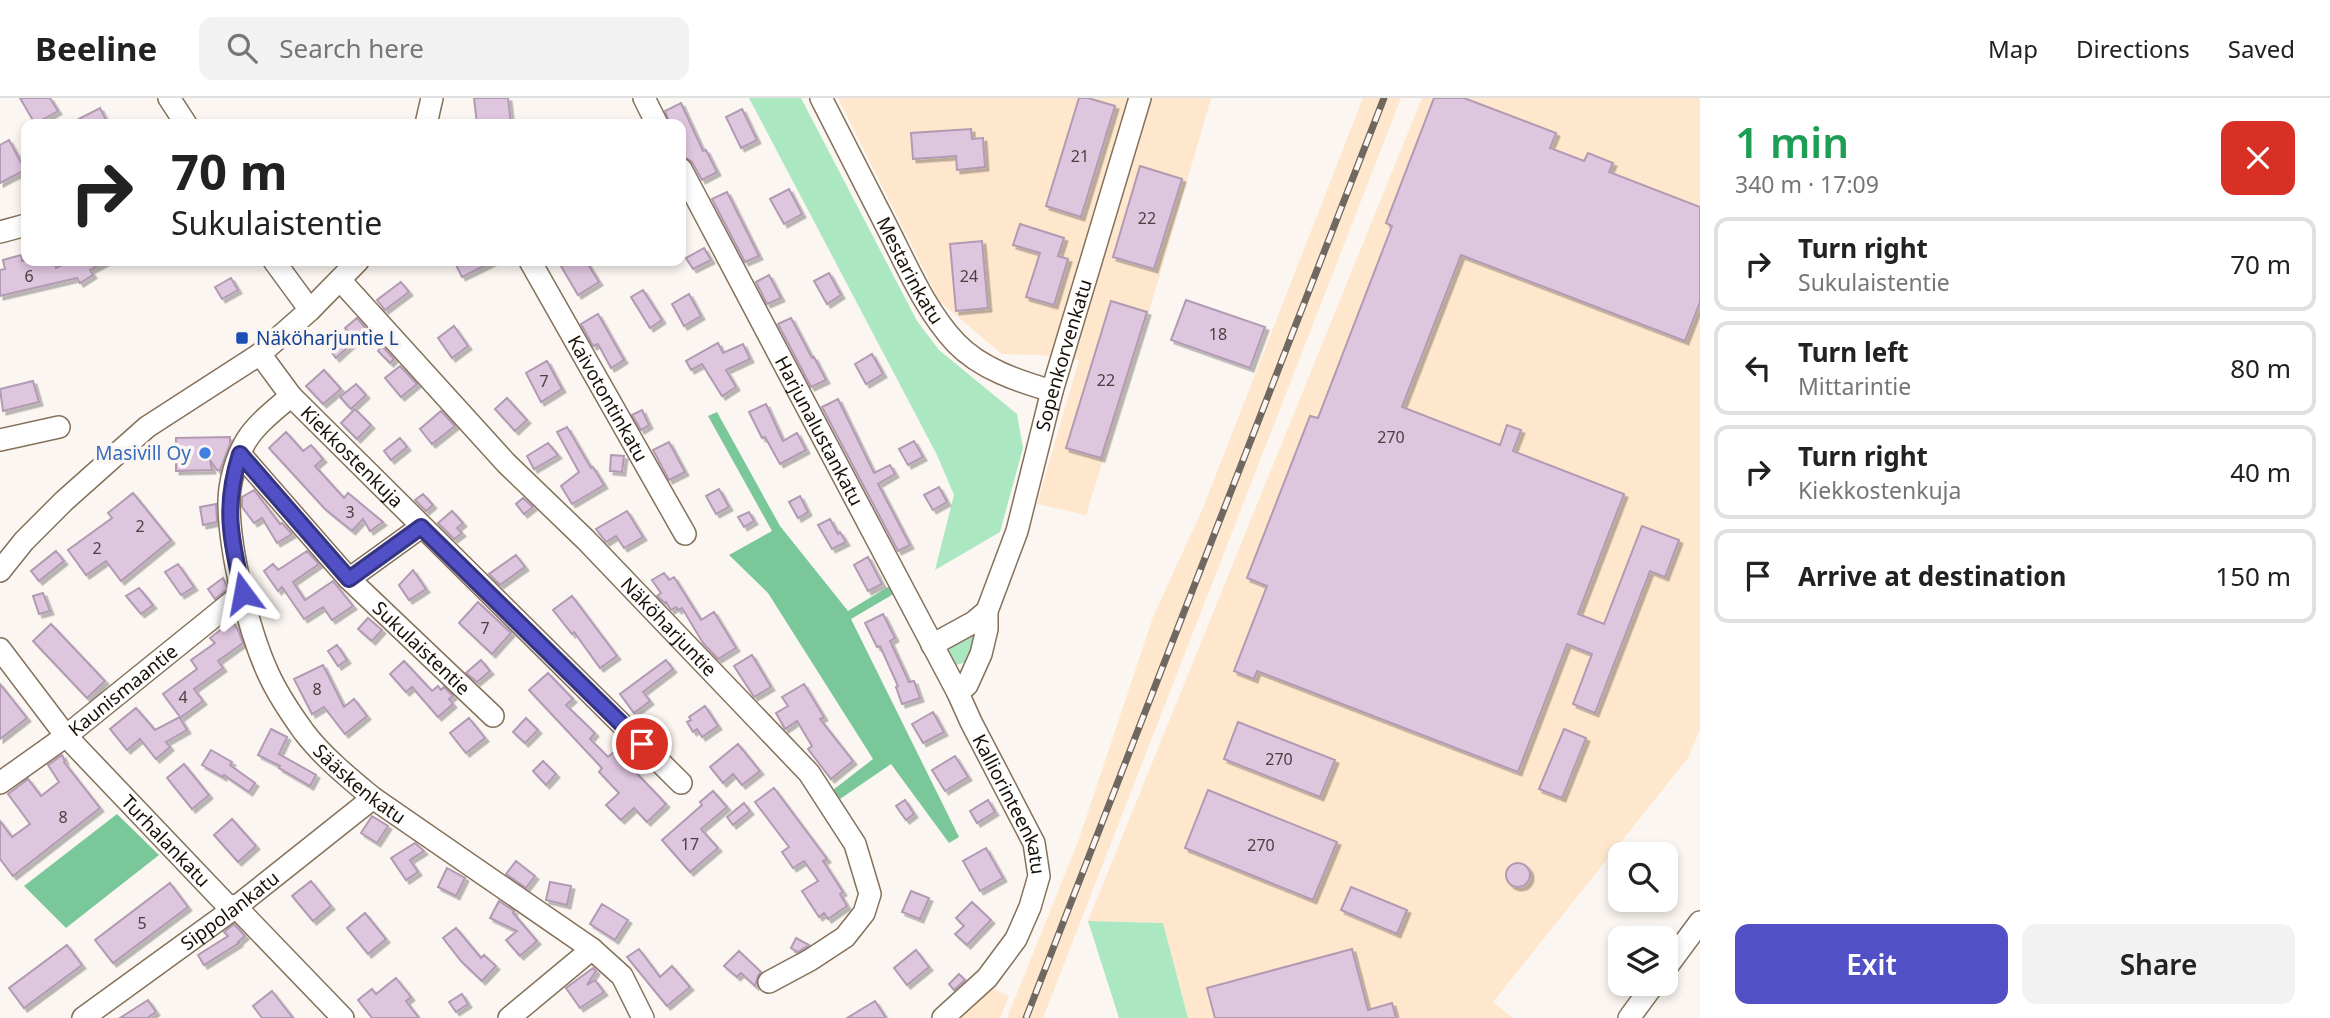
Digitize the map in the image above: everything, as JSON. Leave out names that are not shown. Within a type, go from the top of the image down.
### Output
[{"type":"street","points":[[169,98],[183,119]]},
{"type":"street","points":[[427,119],[432,98]]},
{"type":"street","points":[[644,98],[654,119]]},
{"type":"street","name":"Mestarinkatu","points":[[821,98],[935,317],[957,344],[977,359],[1013,379],[1052,391]]},
{"type":"street","name":"Sopenkorvenkatu","points":[[987,611],[1017,531],[1052,391],[1140,98]]},
{"type":"street","name":"Harjunalustankatu","points":[[686,178],[958,693]]},
{"type":"street","points":[[0,232],[21,226]]},
{"type":"street","points":[[278,266],[310,310]]},
{"type":"street","points":[[0,571],[24,541],[64,501],[147,427],[260,354],[310,310],[353,266]]},
{"type":"street","name":"Kaivotontinkatu","points":[[533,266],[685,534]]},
{"type":"street","name":"Näköharjuntie","points":[[340,280],[506,463],[586,540],[809,774],[855,844],[870,894],[864,913],[845,937],[769,982]]},
{"type":"street","name":"Kiekkostenkuja","points":[[260,354],[290,396],[681,783]]},
{"type":"street","name":"Kiekkostenkuja","points":[[240,454],[246,439],[290,396]]},
{"type":"street","points":[[0,440],[59,426]]},
{"type":"street","name":"Sukulaistentie","points":[[240,454],[349,579],[493,716]]},
{"type":"street","name":"Sääskenkatu","points":[[240,454],[229,501],[232,541],[243,593],[269,675],[305,733],[343,774],[373,798],[592,949],[622,976],[643,1018]]},
{"type":"street","points":[[349,579],[421,527]]},
{"type":"street","name":"Kaunismaantie","points":[[0,783],[66,736],[243,593]]},
{"type":"street","points":[[932,645],[974,622],[987,611]]},
{"type":"street","points":[[958,693],[967,685],[981,654],[987,629],[987,611]]},
{"type":"street","name":"Turhalankatu","points":[[0,649],[66,736],[226,904],[236,907],[343,1018]]},
{"type":"street","name":"Kalliorinteenkatu","points":[[943,1018],[988,978],[1016,939],[1030,907],[1039,876],[1034,844],[958,693]]},
{"type":"street","name":"Sippolankatu","points":[[83,1018],[236,907],[373,798]]},
{"type":"street","points":[[1678,952],[1700,922]]},
{"type":"street","points":[[509,1018],[592,949]]},
{"type":"street","points":[[1629,1018],[1645,996]]},
{"type":"shaded area","points":[[838,98],[1211,98],[1086,515],[1037,504],[1079,360],[1002,354],[940,302]]},
{"type":"shaded area","points":[[1363,98],[1401,98],[1043,1018],[1007,1018],[1079,839],[1153,617],[1203,508]]},
{"type":"shaded area","points":[[1422,98],[1700,98],[1700,729],[1688,758],[1621,842],[1608,842],[1608,858],[1493,1002],[1513,1018],[1188,1018],[1163,923],[1088,921]]},
{"type":"shaded area","points":[[989,987],[1009,996],[1000,1018],[956,1018]]},
{"type":"green space","points":[[749,98],[801,98],[917,321],[939,350],[1017,414],[1023,448],[1000,532],[935,570],[954,495],[937,455]]},
{"type":"green space","points":[[717,412],[780,526],[848,611],[893,584],[897,592],[851,619],[959,837],[949,843],[891,764],[840,799],[833,790],[873,759],[768,593],[729,555],[772,531],[708,416]]},
{"type":"green space","points":[[970,634],[975,637],[976,642],[967,662],[956,665],[948,658],[950,645]]},
{"type":"green space","points":[[117,814],[159,855],[66,928],[24,886]]},
{"type":"green space","points":[[1088,921],[1163,923],[1188,1018],[1119,1018]]},
{"type":"building","points":[[20,98],[50,98],[58,111],[44,119],[32,119]]},
{"type":"building","points":[[474,98],[508,98],[510,119],[476,119]]},
{"type":"building","points":[[1079,98],[1115,106],[1081,217],[1046,206]]},
{"type":"building","points":[[1434,98],[1464,98],[1556,133],[1550,148],[1584,161],[1588,153],[1613,163],[1609,172],[1700,207],[1700,302],[1685,341],[1461,255],[1402,407],[1500,445],[1507,425],[1521,430],[1513,451],[1624,494],[1578,614],[1604,624],[1642,526],[1679,540],[1665,577],[1650,571],[1595,713],[1573,704],[1592,654],[1567,644],[1518,772],[1257,671],[1254,679],[1234,671],[1267,586],[1247,578],[1310,416],[1318,418],[1392,226],[1386,223]]},
{"type":"building","points":[[681,103],[703,151],[706,150],[717,172],[702,180],[692,162],[686,158],[686,119],[668,119],[665,111]]},
{"type":"building","points":[[100,108],[106,119],[79,119]]},
{"type":"building","points":[[742,109],[757,140],[741,148],[726,117]]},
{"type":"building","points":[[971,129],[972,139],[983,138],[985,167],[957,170],[956,156],[913,159],[911,133]]},
{"type":"building","points":[[9,140],[21,162],[21,172],[0,183],[0,145]]},
{"type":"building","points":[[1140,166],[1182,179],[1154,269],[1113,257]]},
{"type":"building","points":[[789,189],[802,214],[784,224],[770,199]]},
{"type":"building","points":[[727,192],[759,256],[745,262],[712,199]]},
{"type":"building","points":[[1020,224],[1064,238],[1058,256],[1068,259],[1054,305],[1026,297],[1040,253],[1013,245]]},
{"type":"building","points":[[982,241],[988,308],[956,311],[950,244]]},
{"type":"building","points":[[704,248],[711,260],[693,269],[686,258]]},
{"type":"building","points":[[21,255],[21,266],[98,266],[90,270],[93,275],[80,283],[77,278],[0,296],[0,270],[5,269],[3,260]]},
{"type":"building","points":[[456,266],[484,266],[462,277]]},
{"type":"building","points":[[561,266],[589,266],[599,282],[578,295]]},
{"type":"building","points":[[829,273],[841,295],[827,304],[814,281]]},
{"type":"building","points":[[769,275],[781,298],[767,304],[756,282]]},
{"type":"building","points":[[231,278],[238,290],[222,299],[215,287]]},
{"type":"building","points":[[401,282],[409,292],[385,310],[377,300]]},
{"type":"building","points":[[643,290],[662,320],[650,328],[631,297]]},
{"type":"building","points":[[689,294],[701,316],[684,326],[672,304]]},
{"type":"building","points":[[1186,300],[1265,327],[1250,368],[1171,340]]},
{"type":"building","points":[[1111,301],[1147,312],[1101,458],[1066,448]]},
{"type":"building","points":[[598,314],[624,360],[611,368],[598,344],[593,346],[581,324]]},
{"type":"building","points":[[357,318],[367,330],[336,358],[326,345],[347,330],[345,328]]},
{"type":"building","points":[[791,318],[826,380],[811,387],[778,324]]},
{"type":"building","points":[[454,326],[468,346],[452,358],[438,338]]},
{"type":"building","points":[[718,343],[723,353],[743,344],[750,359],[726,370],[736,387],[722,396],[702,364],[691,370],[686,361]]},
{"type":"building","points":[[382,346],[394,359],[390,363],[378,351]]},
{"type":"building","points":[[872,354],[883,374],[866,384],[855,364]]},
{"type":"building","points":[[547,361],[562,389],[541,402],[526,373]]},
{"type":"building","points":[[400,366],[417,384],[401,397],[385,378]]},
{"type":"building","points":[[324,370],[341,389],[323,404],[306,386]]},
{"type":"building","points":[[33,381],[39,402],[3,411],[0,389]]},
{"type":"building","points":[[356,384],[366,395],[351,409],[340,397]]},
{"type":"building","points":[[507,398],[527,420],[515,431],[495,409]]},
{"type":"building","points":[[838,399],[874,473],[890,465],[895,474],[878,484],[910,545],[898,551],[822,407]]},
{"type":"building","points":[[766,404],[783,441],[797,433],[806,450],[780,464],[765,437],[762,438],[749,412]]},
{"type":"building","points":[[355,409],[371,425],[357,439],[341,423]]},
{"type":"building","points":[[642,410],[649,425],[641,430],[632,415]]},
{"type":"building","points":[[441,411],[455,426],[432,444],[420,429]]},
{"type":"building","points":[[567,427],[604,485],[572,504],[561,486],[579,472],[557,432]]},
{"type":"building","points":[[286,432],[303,451],[311,445],[323,459],[315,466],[344,498],[348,493],[383,522],[370,531],[363,519],[352,531],[325,509],[269,448]]},
{"type":"building","points":[[230,437],[220,470],[217,470],[210,460],[212,470],[176,471],[176,438]]},
{"type":"building","points":[[400,438],[407,447],[391,460],[384,451]]},
{"type":"building","points":[[914,441],[923,457],[908,465],[899,449]]},
{"type":"building","points":[[669,442],[685,472],[669,480],[653,450]]},
{"type":"building","points":[[548,443],[558,455],[534,469],[527,456]]},
{"type":"building","points":[[611,455],[624,456],[622,472],[610,471]]},
{"type":"building","points":[[939,487],[947,502],[933,510],[924,495]]},
{"type":"building","points":[[719,489],[729,507],[716,514],[706,496]]},
{"type":"building","points":[[254,490],[280,524],[292,534],[277,543],[262,518],[254,523],[242,507],[242,497]]},
{"type":"building","points":[[133,493],[171,540],[121,581],[106,561],[86,575],[68,550],[112,518],[108,513]]},
{"type":"building","points":[[423,494],[433,505],[426,511],[415,500]]},
{"type":"building","points":[[800,496],[808,512],[798,518],[789,502]]},
{"type":"building","points":[[523,498],[533,507],[524,514],[516,504]]},
{"type":"building","points":[[216,504],[217,522],[203,525],[200,507]]},
{"type":"building","points":[[452,511],[463,523],[457,528],[462,533],[454,539],[438,523]]},
{"type":"building","points":[[627,511],[643,537],[624,548],[616,536],[606,542],[596,529]]},
{"type":"building","points":[[749,512],[754,521],[744,527],[738,517]]},
{"type":"building","points":[[830,519],[846,542],[832,549],[818,525]]},
{"type":"building","points":[[56,551],[64,561],[39,581],[31,571]]},
{"type":"building","points":[[307,551],[319,564],[293,582],[305,600],[333,581],[353,606],[332,620],[323,607],[304,619],[282,587],[278,591],[264,571],[273,564],[278,570]]},
{"type":"building","points":[[516,555],[525,567],[500,585],[489,574]]},
{"type":"building","points":[[868,557],[882,584],[868,591],[854,565]]},
{"type":"building","points":[[178,564],[194,587],[181,595],[165,572]]},
{"type":"building","points":[[413,570],[426,589],[409,600],[399,585]]},
{"type":"building","points":[[664,573],[669,580],[674,577],[701,620],[714,612],[736,648],[718,659],[703,643],[682,608],[671,610],[666,602],[657,596],[661,593],[652,580]]},
{"type":"building","points":[[223,578],[228,589],[215,599],[208,589]]},
{"type":"building","points":[[139,588],[153,605],[141,614],[126,596]]},
{"type":"building","points":[[43,593],[50,611],[39,614],[33,596]]},
{"type":"building","points":[[572,596],[617,656],[600,668],[574,632],[572,634],[553,610]]},
{"type":"building","points":[[478,602],[511,633],[492,654],[459,623]]},
{"type":"building","points":[[883,614],[895,638],[890,641],[909,682],[914,681],[920,698],[902,704],[896,687],[898,686],[880,646],[877,647],[865,623]]},
{"type":"building","points":[[368,618],[382,630],[372,641],[358,629]]},
{"type":"building","points":[[232,621],[243,643],[218,661],[223,668],[194,689],[203,701],[180,718],[187,730],[166,742],[170,747],[156,759],[140,739],[127,750],[110,729],[136,708],[155,730],[180,717],[163,694],[197,669],[191,660],[215,643],[210,638]]},
{"type":"building","points":[[51,624],[105,681],[87,698],[33,641]]},
{"type":"building","points":[[337,645],[347,660],[338,666],[328,651]]},
{"type":"building","points":[[752,655],[771,687],[754,697],[734,666]]},
{"type":"building","points":[[481,660],[490,671],[477,682],[466,673]]},
{"type":"building","points":[[666,660],[673,669],[643,692],[650,701],[634,713],[620,694]]},
{"type":"building","points":[[404,661],[432,691],[438,686],[441,690],[444,687],[453,696],[449,699],[453,704],[438,717],[412,687],[406,692],[390,674]]},
{"type":"building","points":[[323,665],[344,707],[354,699],[367,716],[345,734],[324,707],[312,714],[294,679]]},
{"type":"building","points":[[548,673],[573,699],[566,705],[595,733],[590,739],[608,757],[623,744],[633,754],[625,761],[666,804],[647,822],[634,808],[621,820],[606,805],[619,793],[599,772],[602,768],[529,690]]},
{"type":"building","points":[[0,684],[27,718],[0,739]]},
{"type":"building","points":[[804,684],[824,717],[820,719],[853,761],[831,779],[808,749],[812,746],[797,721],[785,729],[776,713],[788,706],[782,697]]},
{"type":"building","points":[[705,706],[718,726],[702,737],[697,729],[693,732],[687,722],[691,720],[689,717]]},
{"type":"building","points":[[933,712],[944,732],[923,743],[912,724]]},
{"type":"building","points":[[469,718],[485,738],[466,753],[450,733]]},
{"type":"building","points":[[526,718],[538,730],[525,743],[513,732]]},
{"type":"building","points":[[1238,722],[1335,760],[1320,797],[1224,759]]},
{"type":"building","points":[[271,729],[287,737],[279,754],[316,775],[310,786],[258,755]]},
{"type":"building","points":[[1564,729],[1586,738],[1562,798],[1539,789]]},
{"type":"building","points":[[738,744],[760,771],[742,785],[733,774],[723,783],[710,767]]},
{"type":"building","points":[[211,750],[232,762],[230,765],[255,783],[249,792],[224,775],[223,777],[202,765]]},
{"type":"building","points":[[62,755],[64,762],[100,808],[13,876],[0,859],[0,821],[12,837],[30,824],[8,794],[28,779],[41,796],[59,782],[48,765]]},
{"type":"building","points":[[955,756],[968,777],[945,791],[932,770]]},
{"type":"building","points":[[543,761],[556,774],[546,785],[533,771]]},
{"type":"building","points":[[184,764],[209,795],[192,809],[167,778]]},
{"type":"building","points":[[774,788],[827,859],[823,861],[843,892],[840,894],[847,906],[828,919],[824,913],[819,917],[802,891],[818,881],[804,861],[793,868],[782,852],[789,847],[755,802]]},
{"type":"building","points":[[1208,790],[1337,842],[1313,900],[1185,848]]},
{"type":"building","points":[[713,791],[727,807],[701,829],[718,848],[690,872],[662,840],[702,805],[700,802]]},
{"type":"building","points":[[905,800],[914,814],[906,820],[896,806]]},
{"type":"building","points":[[988,800],[995,812],[977,823],[970,811]]},
{"type":"building","points":[[744,803],[750,811],[733,825],[727,817]]},
{"type":"building","points":[[372,816],[388,826],[377,843],[361,833]]},
{"type":"building","points":[[232,819],[256,846],[238,862],[214,835]]},
{"type":"building","points":[[415,843],[424,851],[410,860],[418,872],[406,880],[391,858]]},
{"type":"building","points":[[986,848],[1003,878],[980,891],[963,861]]},
{"type":"building","points":[[516,861],[535,876],[526,888],[506,874]]},
{"type":"building","points":[[1518,863],[1529,870],[1530,875],[1523,886],[1518,887],[1507,880],[1506,875],[1513,864]]},
{"type":"building","points":[[447,868],[465,878],[456,896],[438,887]]},
{"type":"building","points":[[311,881],[331,906],[313,921],[292,896]]},
{"type":"building","points":[[550,882],[571,886],[567,905],[546,900]]},
{"type":"building","points":[[170,883],[188,907],[113,963],[95,940]]},
{"type":"building","points":[[1351,887],[1407,910],[1397,934],[1341,910]]},
{"type":"building","points":[[911,891],[929,898],[920,919],[902,912]]},
{"type":"building","points":[[499,901],[514,911],[537,941],[520,956],[506,940],[517,931],[490,918]]},
{"type":"building","points":[[972,902],[991,920],[967,945],[955,934],[964,926],[956,918]]},
{"type":"building","points":[[602,904],[628,920],[615,940],[590,924]]},
{"type":"building","points":[[365,913],[386,939],[368,954],[347,928]]},
{"type":"building","points":[[234,924],[245,936],[239,943],[204,965],[198,955],[228,936],[224,932]]},
{"type":"building","points":[[456,928],[481,958],[484,955],[496,966],[482,981],[461,961],[443,938]]},
{"type":"building","points":[[796,938],[809,945],[798,952],[791,948]]},
{"type":"building","points":[[67,945],[82,965],[24,1008],[9,988]]},
{"type":"building","points":[[639,949],[660,977],[672,966],[690,987],[667,1006],[627,957]]},
{"type":"building","points":[[1352,949],[1368,1010],[1392,1003],[1396,1018],[1215,1018],[1207,988]]},
{"type":"building","points":[[916,950],[929,967],[907,985],[894,968]]},
{"type":"building","points":[[739,951],[761,972],[755,986],[741,973],[737,977],[724,966]]},
{"type":"building","points":[[593,968],[596,971],[587,985],[595,980],[604,992],[580,1008],[566,988]]},
{"type":"building","points":[[959,974],[965,980],[954,990],[949,984]]},
{"type":"building","points":[[396,978],[411,997],[406,1001],[419,1018],[372,1018],[358,1000],[372,989],[376,994]]},
{"type":"building","points":[[272,991],[293,1018],[262,1018],[253,1006]]},
{"type":"building","points":[[462,994],[468,1004],[456,1012],[449,1002]]},
{"type":"building","points":[[148,1000],[156,1012],[147,1018],[120,1018]]},
{"type":"building","points":[[875,1001],[886,1018],[847,1018]]},
{"type":"railway","points":[[1026,1018],[1384,98]]},
{"type":"place","name":"Näköharjuntie L","points":[[242,338]]},
{"type":"place","name":"Masivill Oy","points":[[205,453]]},
{"type":"route","points":[[243,593],[232,541],[229,501],[240,454],[349,579],[421,527],[642,744]]}]
